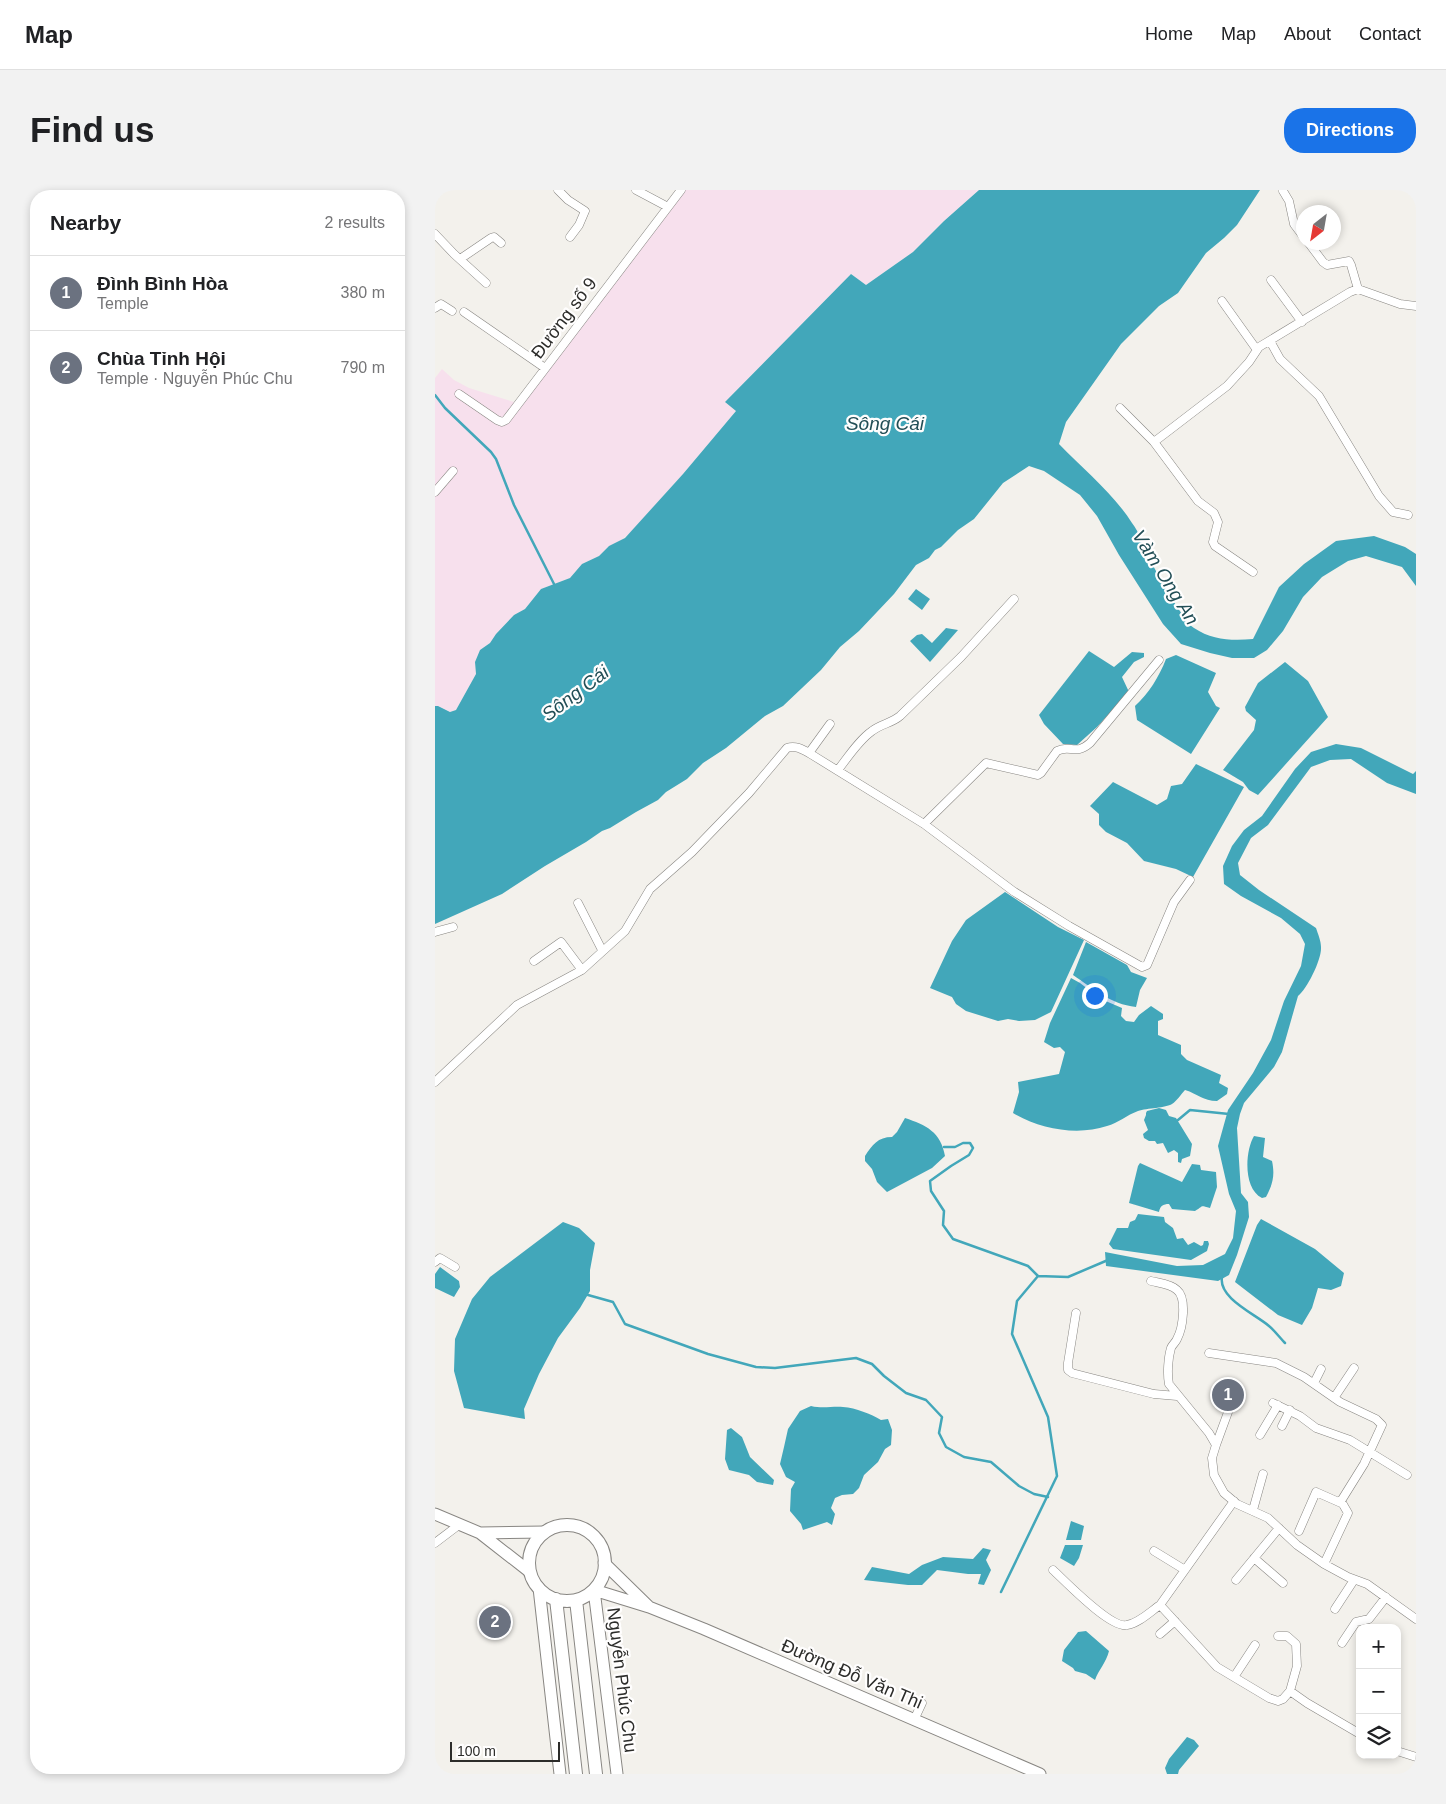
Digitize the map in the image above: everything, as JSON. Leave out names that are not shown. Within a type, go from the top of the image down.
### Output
[{"type":"main road","points":[[561,1525],[585,1530],[595,1538],[602,1548],[605,1563],[604,1573],[599,1584],[590,1593],[576,1600],[556,1599],[543,1593],[535,1584],[529,1572],[529,1559],[532,1547],[545,1532],[561,1525]]},
{"type":"main road","points":[[556,1599],[577,1774]]},
{"type":"main road","name":"Nguyễn Phúc Chu","points":[[576,1600],[596,1774]]},
{"type":"street","points":[[558,190],[585,211],[579,225],[570,237]]},
{"type":"street","points":[[635,190],[667,207]]},
{"type":"street","name":"Đường số 9","points":[[459,394],[502,422],[506,420],[681,190]]},
{"type":"street","points":[[1283,191],[1289,201],[1296,227]]},
{"type":"street","points":[[435,234],[486,283]]},
{"type":"street","points":[[460,259],[491,238],[494,237],[501,243]]},
{"type":"street","points":[[1314,250],[1327,265],[1349,261],[1358,289]]},
{"type":"street","points":[[1271,280],[1302,322]]},
{"type":"street","points":[[1154,442],[1227,386],[1249,362],[1259,347],[1350,292],[1358,289],[1400,304],[1416,306]]},
{"type":"street","points":[[1222,300],[1257,350]]},
{"type":"street","points":[[435,308],[441,304],[451,311]]},
{"type":"street","points":[[464,312],[545,368]]},
{"type":"street","points":[[1270,341],[1282,362],[1319,396],[1379,496],[1393,512],[1408,515]]},
{"type":"street","points":[[1120,408],[1154,442],[1194,496],[1215,512],[1218,522],[1213,542],[1253,572]]},
{"type":"street","points":[[435,492],[453,471]]},
{"type":"street","points":[[838,770],[868,734],[893,722],[900,716],[961,657],[1014,599]]},
{"type":"street","points":[[924,824],[986,763],[1038,775],[1057,751],[1061,749],[1076,751],[1084,749],[1159,660]]},
{"type":"street","points":[[809,753],[831,724]]},
{"type":"street","points":[[435,1082],[517,1005],[582,970],[625,931],[650,890],[691,852],[749,793],[787,748],[795,747],[809,753],[838,770],[924,824],[1013,891],[1069,926],[1142,967],[1147,964],[1174,902],[1190,880]]},
{"type":"street","points":[[578,903],[602,950]]},
{"type":"street","points":[[435,932],[453,927]]},
{"type":"street","points":[[534,961],[561,942],[582,970]]},
{"type":"street","points":[[435,1262],[440,1258],[455,1267]]},
{"type":"street","points":[[1151,1281],[1172,1286],[1179,1291],[1183,1310],[1178,1339],[1171,1347],[1169,1384],[1209,1433],[1216,1445]]},
{"type":"street","points":[[1076,1313],[1068,1363],[1069,1370],[1073,1373],[1154,1394],[1177,1396]]},
{"type":"street","points":[[1209,1353],[1276,1363],[1292,1370],[1334,1398],[1376,1419],[1382,1424],[1364,1464],[1341,1503]]},
{"type":"street","points":[[1334,1398],[1354,1368]]},
{"type":"street","points":[[1313,1383],[1321,1369]]},
{"type":"street","points":[[1231,1404],[1212,1458],[1214,1475],[1224,1493],[1242,1506],[1268,1518],[1297,1545],[1324,1564],[1354,1580],[1367,1584],[1416,1619]]},
{"type":"street","points":[[1260,1436],[1275,1404],[1289,1410],[1316,1428],[1350,1440],[1407,1475]]},
{"type":"street","points":[[1282,1426],[1289,1410]]},
{"type":"street","points":[[1253,1510],[1263,1474]]},
{"type":"street","points":[[1299,1531],[1316,1492],[1341,1503],[1346,1508],[1348,1513],[1324,1564]]},
{"type":"street","points":[[1053,1570],[1102,1615],[1117,1624],[1125,1626],[1139,1620],[1160,1605],[1234,1501]]},
{"type":"street","points":[[435,1514],[480,1533],[529,1572]]},
{"type":"street","points":[[435,1543],[460,1524]]},
{"type":"street","points":[[1236,1580],[1279,1528]]},
{"type":"street","points":[[480,1533],[545,1532]]},
{"type":"street","points":[[1153,1551],[1185,1570]]},
{"type":"street","points":[[1254,1558],[1283,1583]]},
{"type":"street","name":"Đường Đỗ Văn Thi","points":[[605,1563],[649,1607]]},
{"type":"street","points":[[1335,1609],[1354,1580]]},
{"type":"street","points":[[539,1588],[560,1774]]},
{"type":"street","name":"Đường Đỗ Văn Thi","points":[[593,1590],[649,1607],[1040,1774]]},
{"type":"street","name":"Nguyễn Phúc Chu","points":[[593,1590],[617,1774]]},
{"type":"street","points":[[1342,1643],[1356,1622],[1369,1619],[1386,1596]]},
{"type":"street","points":[[1160,1605],[1217,1667],[1278,1702],[1290,1690],[1297,1666],[1296,1644],[1287,1636],[1278,1636]]},
{"type":"street","points":[[1160,1634],[1175,1621]]},
{"type":"street","points":[[1234,1677],[1255,1645]]},
{"type":"street","points":[[1290,1690],[1356,1732]]},
{"type":"street","points":[[914,1720],[922,1703]]},
{"type":"street","points":[[1401,1752],[1416,1757]]},
{"type":"shaded area","points":[[684,190],[979,190],[913,252],[866,285],[851,274],[725,402],[736,411],[630,533],[616,544],[609,546],[599,556],[582,564],[570,578],[541,589],[525,609],[514,615],[490,643],[480,650],[475,662],[476,674],[456,710],[450,712],[435,706],[435,378],[442,369],[454,380],[469,388],[520,404]]},
{"type":"water","name":"Sông Cái","points":[[979,190],[1260,190],[1237,225],[1206,253],[1178,293],[1159,306],[1121,344],[1066,422],[1059,444],[1107,492],[1124,512],[1137,530],[1147,554],[1183,615],[1194,628],[1208,635],[1230,640],[1253,639],[1279,587],[1304,564],[1336,541],[1374,536],[1405,547],[1416,554],[1416,586],[1402,567],[1366,556],[1348,561],[1322,577],[1303,597],[1283,631],[1267,650],[1254,658],[1232,658],[1210,653],[1181,644],[1163,624],[1119,555],[1097,516],[1080,495],[1044,471],[1029,466],[1003,483],[974,519],[958,530],[941,547],[935,550],[929,558],[916,565],[894,594],[859,631],[840,647],[821,670],[783,706],[765,716],[658,800],[602,831],[502,894],[435,924],[435,706],[450,712],[456,710],[476,674],[475,662],[480,650],[490,643],[514,615],[525,609],[541,589],[570,578],[582,564],[599,556],[609,546],[625,538],[683,474],[736,411],[725,402],[851,274],[866,285],[913,252]]},
{"type":"water","points":[[916,589],[930,599],[922,610],[908,599]]},
{"type":"water","points":[[946,628],[958,630],[930,662],[910,641],[917,635],[922,634],[932,643]]},
{"type":"water","points":[[1089,651],[1114,667],[1132,652],[1144,653],[1144,657],[1134,662],[1122,677],[1129,692],[1097,727],[1077,745],[1063,744],[1044,724],[1039,715]]},
{"type":"water","points":[[1176,655],[1216,673],[1208,692],[1216,706],[1220,708],[1191,754],[1137,720],[1135,706],[1153,684],[1166,659]]},
{"type":"water","points":[[1285,662],[1308,681],[1328,717],[1258,795],[1249,790],[1243,782],[1223,770],[1254,730],[1256,720],[1246,711],[1245,707],[1258,683]]},
{"type":"water","points":[[1336,744],[1361,748],[1413,774],[1416,771],[1416,794],[1387,783],[1351,759],[1330,760],[1311,767],[1268,825],[1251,838],[1238,863],[1240,875],[1316,928],[1321,952],[1306,987],[1298,996],[1282,1052],[1274,1067],[1244,1103],[1240,1114],[1237,1128],[1241,1193],[1248,1202],[1249,1217],[1229,1275],[1218,1281],[1106,1266],[1105,1252],[1177,1266],[1203,1265],[1225,1254],[1233,1238],[1236,1211],[1229,1194],[1218,1146],[1228,1110],[1253,1073],[1271,1040],[1284,1001],[1301,966],[1305,944],[1300,934],[1281,918],[1241,896],[1224,884],[1223,866],[1232,846],[1244,830],[1262,816],[1295,769],[1311,752]]},
{"type":"water","points":[[1196,764],[1244,787],[1193,877],[1176,869],[1144,861],[1127,843],[1106,832],[1099,825],[1099,814],[1090,806],[1113,782],[1157,805],[1167,799],[1171,786],[1182,784]]},
{"type":"water","points":[[1005,892],[1058,927],[1084,940],[1051,1012],[1035,1020],[1019,1021],[1008,1019],[998,1021],[966,1011],[956,1004],[952,997],[930,988],[952,941],[966,920]]},
{"type":"water","points":[[1086,942],[1127,965],[1131,972],[1147,978],[1140,990],[1136,1007],[1110,999],[1073,975]]},
{"type":"water","points":[[1071,978],[1101,999],[1122,1008],[1121,1016],[1126,1021],[1134,1022],[1139,1015],[1151,1006],[1163,1014],[1163,1019],[1158,1021],[1158,1035],[1181,1045],[1181,1054],[1187,1060],[1221,1075],[1219,1083],[1228,1088],[1227,1094],[1217,1101],[1212,1101],[1185,1090],[1172,1104],[1138,1111],[1111,1125],[1095,1129],[1071,1130],[1047,1127],[1013,1113],[1019,1092],[1018,1082],[1059,1074],[1065,1052],[1060,1047],[1054,1048],[1044,1042],[1050,1023]]},
{"type":"water","points":[[1159,1108],[1166,1110],[1169,1116],[1176,1118],[1192,1144],[1190,1156],[1182,1159],[1181,1163],[1178,1162],[1178,1153],[1174,1150],[1168,1153],[1163,1143],[1157,1144],[1155,1141],[1149,1141],[1144,1138],[1143,1134],[1148,1130],[1144,1120],[1147,1111]]},
{"type":"water","points":[[905,1118],[926,1127],[936,1135],[945,1156],[932,1168],[887,1192],[877,1182],[872,1169],[865,1161],[865,1156],[876,1142],[883,1138],[892,1137]]},
{"type":"water","points":[[1254,1136],[1265,1138],[1263,1157],[1272,1161],[1273,1166],[1273,1179],[1270,1188],[1266,1197],[1262,1198],[1251,1187],[1247,1169],[1249,1151]]},
{"type":"water","points":[[1140,1163],[1182,1182],[1192,1164],[1200,1165],[1201,1170],[1216,1172],[1217,1187],[1210,1208],[1202,1206],[1195,1211],[1172,1209],[1167,1204],[1161,1207],[1159,1212],[1129,1203]]},
{"type":"water","points":[[1138,1214],[1164,1217],[1165,1222],[1173,1228],[1177,1239],[1183,1238],[1188,1245],[1194,1242],[1201,1246],[1204,1241],[1208,1241],[1207,1251],[1191,1260],[1113,1249],[1109,1244],[1117,1228],[1128,1228],[1130,1222],[1135,1220]]},
{"type":"water","points":[[1261,1219],[1315,1249],[1344,1273],[1341,1286],[1331,1290],[1318,1288],[1312,1308],[1302,1325],[1278,1315],[1235,1282]]},
{"type":"water","points":[[563,1222],[579,1228],[595,1243],[590,1270],[590,1291],[558,1338],[539,1374],[524,1409],[525,1419],[464,1408],[454,1371],[455,1339],[472,1299],[490,1277]]},
{"type":"water","points":[[440,1267],[459,1281],[460,1287],[454,1297],[435,1288],[435,1274]]},
{"type":"water","points":[[811,1406],[843,1407],[858,1410],[881,1420],[888,1419],[892,1430],[891,1445],[885,1449],[878,1462],[864,1475],[859,1488],[853,1494],[835,1498],[831,1508],[835,1514],[832,1525],[827,1522],[803,1530],[801,1524],[790,1511],[791,1489],[795,1482],[786,1477],[780,1464],[788,1429],[800,1411]]},
{"type":"water","points":[[731,1428],[742,1437],[750,1457],[774,1480],[773,1485],[757,1482],[749,1475],[729,1470],[725,1459],[727,1430]]},
{"type":"water","points":[[1071,1521],[1084,1526],[1081,1540],[1066,1540]]},
{"type":"water","points":[[1065,1545],[1083,1545],[1074,1566],[1060,1558]]},
{"type":"water","points":[[983,1548],[991,1550],[986,1560],[991,1570],[984,1585],[978,1584],[981,1574],[937,1570],[922,1585],[864,1580],[872,1567],[909,1574],[922,1565],[943,1557],[973,1559]]},
{"type":"water","points":[[1086,1631],[1109,1651],[1095,1680],[1086,1674],[1075,1671],[1062,1661],[1064,1650],[1078,1632]]},
{"type":"water","points":[[1187,1737],[1194,1740],[1199,1746],[1179,1770],[1178,1774],[1167,1774],[1165,1768],[1169,1759]]},
{"type":"waterway","points":[[435,395],[445,408],[496,459],[514,505],[554,584]]},
{"type":"waterway","points":[[1178,1120],[1190,1110],[1229,1114]]},
{"type":"waterway","points":[[944,1147],[955,1147],[963,1143],[970,1143],[973,1148],[969,1155],[930,1181],[931,1191],[944,1211],[943,1225],[953,1239],[1028,1266],[1038,1276]]},
{"type":"waterway","points":[[1001,1592],[1057,1476],[1048,1417],[1012,1334],[1017,1301],[1038,1276],[1068,1277],[1108,1260]]},
{"type":"waterway","points":[[1222,1277],[1222,1285],[1231,1299],[1269,1326],[1285,1343]]},
{"type":"waterway","points":[[588,1295],[613,1302],[625,1324],[708,1354],[756,1367],[775,1368],[856,1358],[872,1364],[906,1393],[926,1400],[942,1417],[939,1433],[946,1447],[964,1457],[991,1462],[1019,1486],[1034,1494],[1048,1497]]},
{"type":"place","name":"Đình Bình Hòa","points":[[1228,1395]]},
{"type":"place","name":"Chùa Tỉnh Hội","points":[[495,1622]]},
{"type":"water label","name":"Vàm Ong An","points":[[1166,577]]}]
